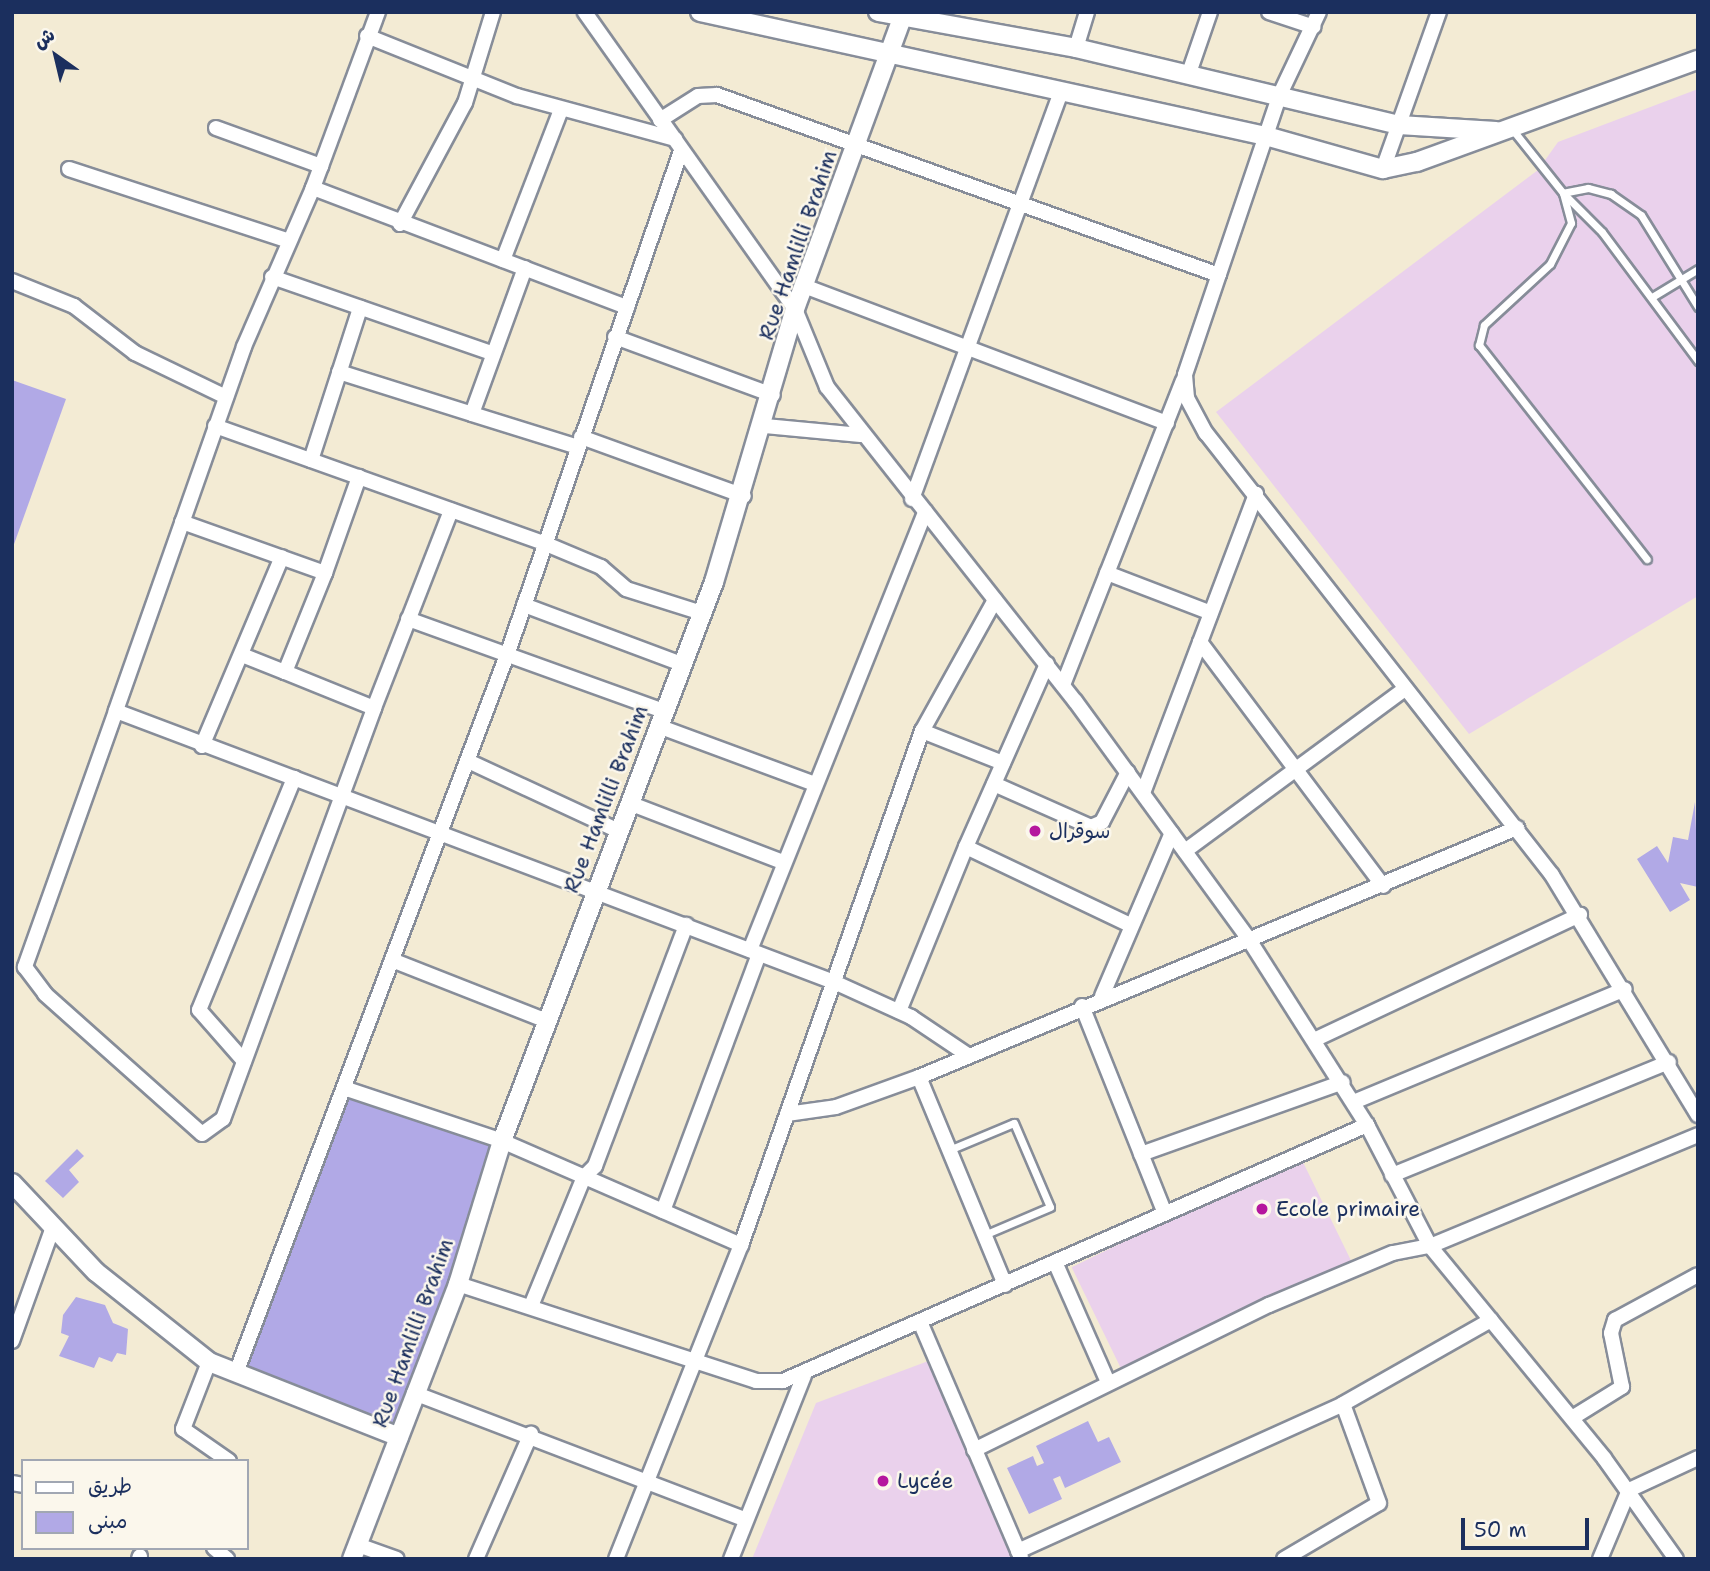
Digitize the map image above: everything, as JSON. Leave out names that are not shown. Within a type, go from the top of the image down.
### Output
[{"type":"street","points":[[378,12],[313,188],[272,277],[215,426],[25,967],[190,1130],[212,1132],[222,1119],[374,708],[451,510]]},
{"type":"street","points":[[400,224],[475,79],[493,12]]},
{"type":"street","points":[[585,12],[795,309],[816,368],[861,435],[1063,685],[1248,938],[1356,1101],[1430,1246],[1629,1490],[1676,1559]]},
{"type":"street","points":[[700,12],[1266,136],[1383,169],[1507,130],[1698,60]]},
{"type":"street","points":[[878,12],[1076,48],[1280,94],[1399,125],[1507,130]]},
{"type":"street","points":[[1076,48],[1087,12]]},
{"type":"street","points":[[1189,74],[1210,12]]},
{"type":"street","points":[[1269,12],[1314,27]]},
{"type":"street","points":[[1063,685],[1185,375],[1280,94],[1320,12]]},
{"type":"street","points":[[1383,169],[1439,12]]},
{"type":"street","name":"Rue Hamlilli Brahim","points":[[355,1552],[458,1284],[502,1141],[744,496],[795,309],[903,15]]},
{"type":"street","points":[[367,36],[561,110],[678,145]]},
{"type":"street","points":[[912,499],[1061,91]]},
{"type":"street","points":[[660,120],[698,96],[717,95],[1219,275]]},
{"type":"street","points":[[503,260],[561,110]]},
{"type":"street","points":[[216,128],[321,166]]},
{"type":"street","points":[[236,1373],[507,655],[627,307],[678,145]]},
{"type":"street","points":[[69,169],[289,241]]},
{"type":"street","points":[[313,188],[400,224],[627,307]]},
{"type":"street","points":[[472,414],[525,268]]},
{"type":"street","points":[[272,277],[492,353]]},
{"type":"street","points":[[12,281],[74,306],[135,353],[226,397]]},
{"type":"street","points":[[804,286],[1167,423]]},
{"type":"street","points":[[311,460],[359,309]]},
{"type":"street","points":[[615,337],[773,395]]},
{"type":"street","points":[[339,372],[472,414],[580,442],[744,496]]},
{"type":"street","points":[[1185,375],[1193,414],[1405,690],[1517,828],[1580,915],[1698,1115]]},
{"type":"street","points":[[215,426],[546,544],[601,567],[626,589],[702,613]]},
{"type":"street","points":[[765,426],[861,435]]},
{"type":"street","points":[[285,672],[325,573],[359,477]]},
{"type":"street","points":[[1143,793],[1256,494]]},
{"type":"street","points":[[663,1211],[812,783],[925,512]]},
{"type":"street","points":[[182,522],[325,573]]},
{"type":"street","points":[[202,746],[282,557]]},
{"type":"street","points":[[1107,573],[1211,613]]},
{"type":"street","points":[[616,1559],[741,1245],[922,732],[995,600]]},
{"type":"street","points":[[524,605],[682,664]]},
{"type":"street","points":[[408,619],[507,655],[812,783]]},
{"type":"street","points":[[1200,642],[1383,886]]},
{"type":"street","points":[[242,654],[374,708]]},
{"type":"street","points":[[899,1011],[966,847],[1046,664]]},
{"type":"street","points":[[1185,851],[1405,690]]},
{"type":"street","points":[[116,711],[202,746],[441,831],[834,982],[899,1011],[966,1054]]},
{"type":"street","points":[[922,732],[1003,763]]},
{"type":"street","points":[[468,761],[619,831]]},
{"type":"street","points":[[993,784],[1091,827],[1102,822],[1128,772]]},
{"type":"street","points":[[244,1061],[198,1010],[294,778]]},
{"type":"street","points":[[629,803],[783,862]]},
{"type":"street","points":[[787,1114],[836,1107],[919,1077],[1102,996],[1383,886],[1517,828]]},
{"type":"street","points":[[1102,996],[1130,925],[1172,833]]},
{"type":"street","points":[[966,847],[1130,925]]},
{"type":"street","points":[[1316,1039],[1580,915]]},
{"type":"street","points":[[531,1306],[584,1177],[595,1166],[686,925]]},
{"type":"street","points":[[392,960],[547,1021]]},
{"type":"street","points":[[1356,1101],[1625,989]]},
{"type":"street","points":[[1082,1006],[1165,1213]]},
{"type":"street","points":[[1392,1175],[1669,1062]]},
{"type":"street","points":[[919,1077],[1005,1285]]},
{"type":"street","points":[[1141,1154],[1343,1082]]},
{"type":"street","points":[[344,1088],[502,1141],[741,1245]]},
{"type":"street","points":[[458,1284],[696,1357],[756,1381],[804,1376],[1367,1125]]},
{"type":"street","points":[[974,1450],[1108,1382],[1281,1300],[1393,1253],[1430,1246],[1698,1135]]},
{"type":"street","points":[[12,1184],[139,1311],[209,1362],[399,1437]]},
{"type":"street","points":[[12,1341],[53,1227]]},
{"type":"street","points":[[1055,1262],[1108,1382]]},
{"type":"street","points":[[1572,1418],[1622,1387],[1611,1333],[1615,1320],[1698,1275]]},
{"type":"street","points":[[921,1324],[1020,1555],[1343,1404],[1491,1320]]},
{"type":"street","points":[[209,1362],[183,1429],[226,1459]]},
{"type":"street","points":[[731,1559],[804,1376]]},
{"type":"street","points":[[414,1393],[531,1434],[746,1520]]},
{"type":"street","points":[[1284,1559],[1379,1503],[1343,1404]]},
{"type":"street","points":[[476,1559],[531,1434]]},
{"type":"street","points":[[1600,1559],[1629,1490],[1698,1458]]},
{"type":"street","points":[[355,1552],[397,1559]]},
{"type":"lane","points":[[1507,130],[1652,297],[1698,361]]},
{"type":"lane","points":[[1563,193],[1588,188],[1611,194],[1641,215],[1698,307]]},
{"type":"lane","points":[[1563,193],[1571,223],[1550,264],[1484,325],[1479,345],[1647,559]]},
{"type":"lane","points":[[1652,297],[1698,269]]},
{"type":"lane","points":[[949,1150],[1014,1123],[1050,1207],[984,1235]]},
{"type":"shaded area","points":[[1698,89],[1698,596],[1469,734],[1216,412],[1538,170],[1558,142]]},
{"type":"shaded area","name":"Ecole primaire","points":[[1300,1156],[1352,1262],[1123,1373],[1072,1267]]},
{"type":"shaded area","name":"Lycée","points":[[931,1360],[1016,1559],[752,1559],[816,1403]]},
{"type":"building","points":[[12,380],[66,399],[13,547],[12,547]]},
{"type":"building","points":[[1695,802],[1698,887],[1680,883],[1690,900],[1670,912],[1637,859],[1657,846],[1668,863],[1673,837],[1688,840]]},
{"type":"building","points":[[344,1088],[502,1142],[403,1431],[245,1376]]},
{"type":"building","points":[[77,1149],[84,1156],[69,1170],[79,1182],[63,1198],[45,1181]]},
{"type":"building","points":[[76,1297],[105,1305],[113,1323],[128,1329],[126,1355],[117,1353],[112,1362],[99,1357],[94,1368],[59,1356],[69,1336],[61,1333],[63,1315]]},
{"type":"building","points":[[1088,1421],[1098,1442],[1109,1437],[1121,1462],[1065,1488],[1060,1476],[1053,1479],[1062,1499],[1029,1514],[1007,1468],[1033,1456],[1037,1466],[1044,1463],[1036,1446]]},
{"type":"place","name":"سوقرال","points":[[1035,831]]},
{"type":"place","name":"Ecole primaire","points":[[1262,1209]]},
{"type":"place","name":"Lycée","points":[[883,1481]]}]
